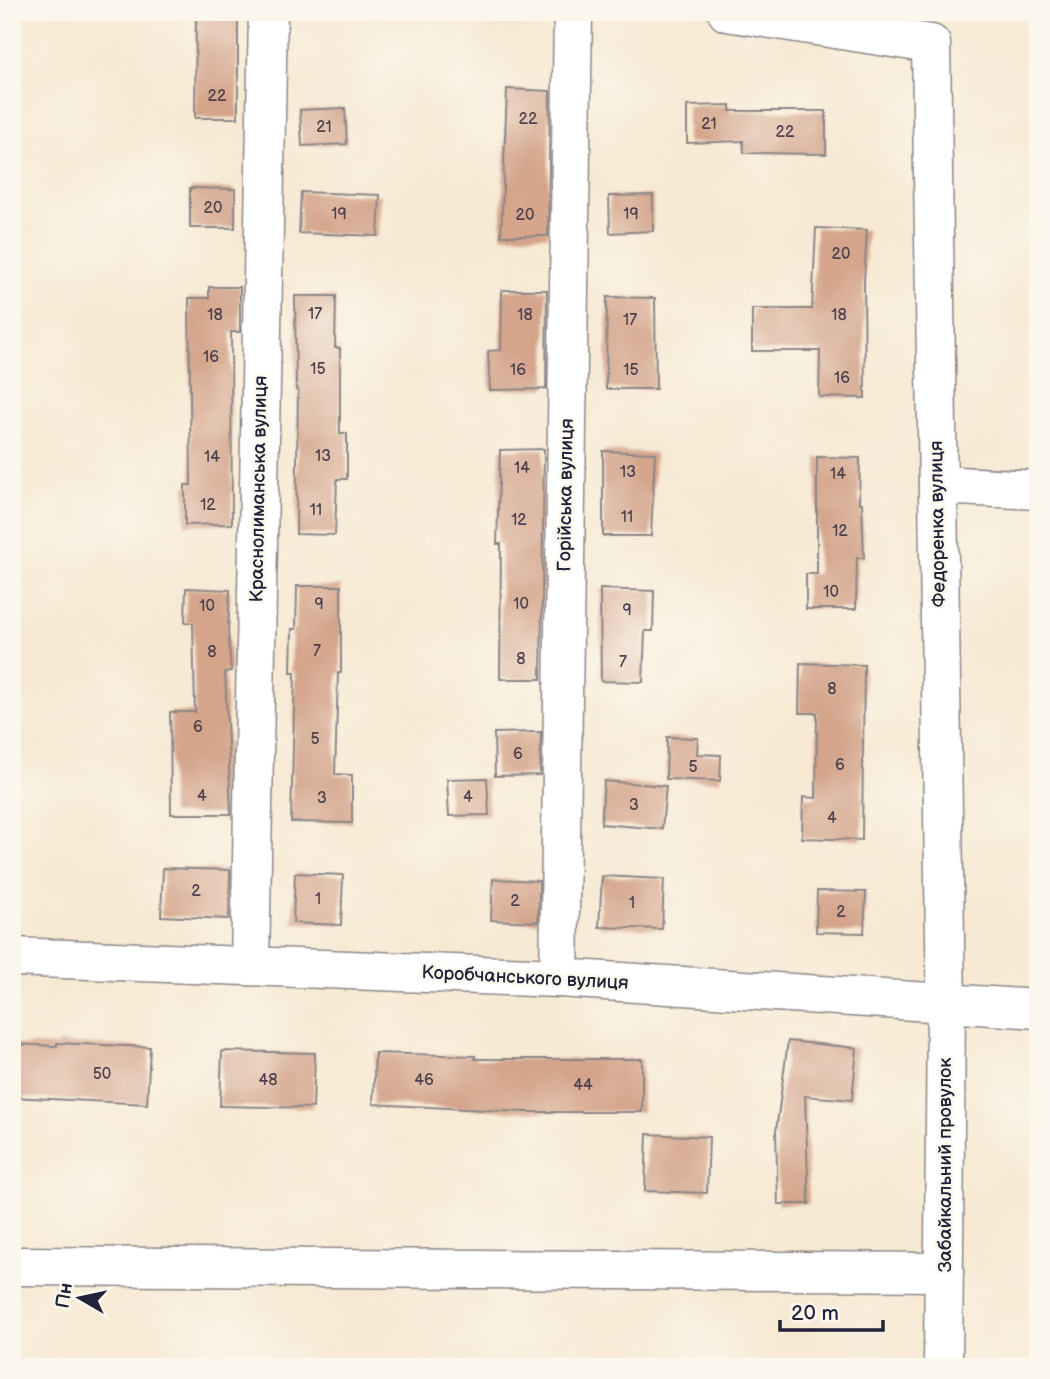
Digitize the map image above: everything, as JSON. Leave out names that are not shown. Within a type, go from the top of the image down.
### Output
[{"type":"street","name":"Краснолиманська вулиця","points":[[250,966],[268,12]]},
{"type":"street","name":"Горійська вулиця","points":[[559,978],[573,12]]},
{"type":"street","name":"Федоренка вулиця","points":[[727,12],[931,44],[946,1004]]},
{"type":"street","points":[[938,485],[1038,490]]},
{"type":"street","name":"Коробчанського вулиця","points":[[12,957],[559,978],[1038,1009]]},
{"type":"street","name":"Забайкальний провулок","points":[[943,1367],[946,1004]]},
{"type":"street","points":[[12,1266],[944,1272]]},
{"type":"building","points":[[196,12],[238,12],[238,118],[195,118]]},
{"type":"building","points":[[507,89],[550,91],[548,236],[501,236]]},
{"type":"building","points":[[730,105],[730,111],[826,111],[826,154],[744,153],[743,141],[687,143],[687,106]]},
{"type":"building","points":[[345,108],[347,144],[302,146],[300,110]]},
{"type":"building","points":[[190,188],[235,189],[235,228],[190,228]]},
{"type":"building","points":[[301,192],[380,195],[378,236],[299,233]]},
{"type":"building","points":[[653,195],[653,231],[610,233],[609,196]]},
{"type":"building","points":[[816,228],[867,230],[864,281],[865,398],[819,397],[820,351],[752,351],[752,309],[812,309]]},
{"type":"building","points":[[209,287],[240,287],[240,332],[231,332],[232,524],[185,525],[185,485],[191,485],[189,298],[209,298]]},
{"type":"building","points":[[502,290],[547,290],[546,389],[490,390],[488,351],[501,350]]},
{"type":"building","points":[[295,296],[336,296],[335,348],[340,348],[340,433],[347,433],[347,479],[337,479],[335,535],[296,534],[298,390]]},
{"type":"building","points":[[607,297],[655,298],[656,389],[606,389]]},
{"type":"building","points":[[544,449],[541,679],[500,679],[501,544],[497,544],[500,450]]},
{"type":"building","points":[[603,451],[655,453],[651,536],[603,536]]},
{"type":"building","points":[[817,457],[860,458],[859,503],[862,503],[864,558],[857,558],[856,609],[806,609],[806,574],[817,574]]},
{"type":"building","points":[[297,586],[341,586],[341,673],[338,673],[335,774],[352,775],[352,823],[291,822],[295,672],[291,672],[292,629],[296,629]]},
{"type":"building","points":[[186,588],[230,590],[228,631],[231,671],[225,672],[231,814],[171,814],[170,712],[195,712],[193,623],[185,622]]},
{"type":"building","points":[[600,589],[654,591],[653,631],[645,631],[643,682],[601,681]]},
{"type":"building","points":[[800,663],[864,665],[862,840],[802,838],[803,797],[816,798],[817,713],[799,713]]},
{"type":"building","points":[[541,732],[540,775],[495,776],[494,733]]},
{"type":"building","points":[[667,737],[698,738],[697,754],[721,755],[720,781],[666,779]]},
{"type":"building","points":[[487,778],[489,815],[449,816],[447,779]]},
{"type":"building","points":[[604,781],[666,786],[662,829],[601,824]]},
{"type":"building","points":[[163,868],[230,870],[229,919],[161,916]]},
{"type":"building","points":[[295,873],[343,875],[341,925],[293,923]]},
{"type":"building","points":[[602,876],[664,879],[662,929],[599,927]]},
{"type":"building","points":[[493,879],[539,881],[538,922],[491,920]]},
{"type":"building","points":[[817,891],[866,892],[864,933],[816,932]]},
{"type":"building","points":[[788,1041],[857,1048],[852,1100],[805,1096],[809,1204],[778,1204],[776,1131]]},
{"type":"building","points":[[57,1043],[150,1047],[147,1104],[12,1097],[12,1044],[57,1046]]},
{"type":"building","points":[[222,1051],[315,1053],[313,1108],[220,1106]]},
{"type":"building","points":[[375,1053],[475,1056],[475,1059],[642,1059],[642,1112],[525,1112],[373,1104]]},
{"type":"building","points":[[647,1134],[709,1137],[707,1193],[645,1191]]}]
